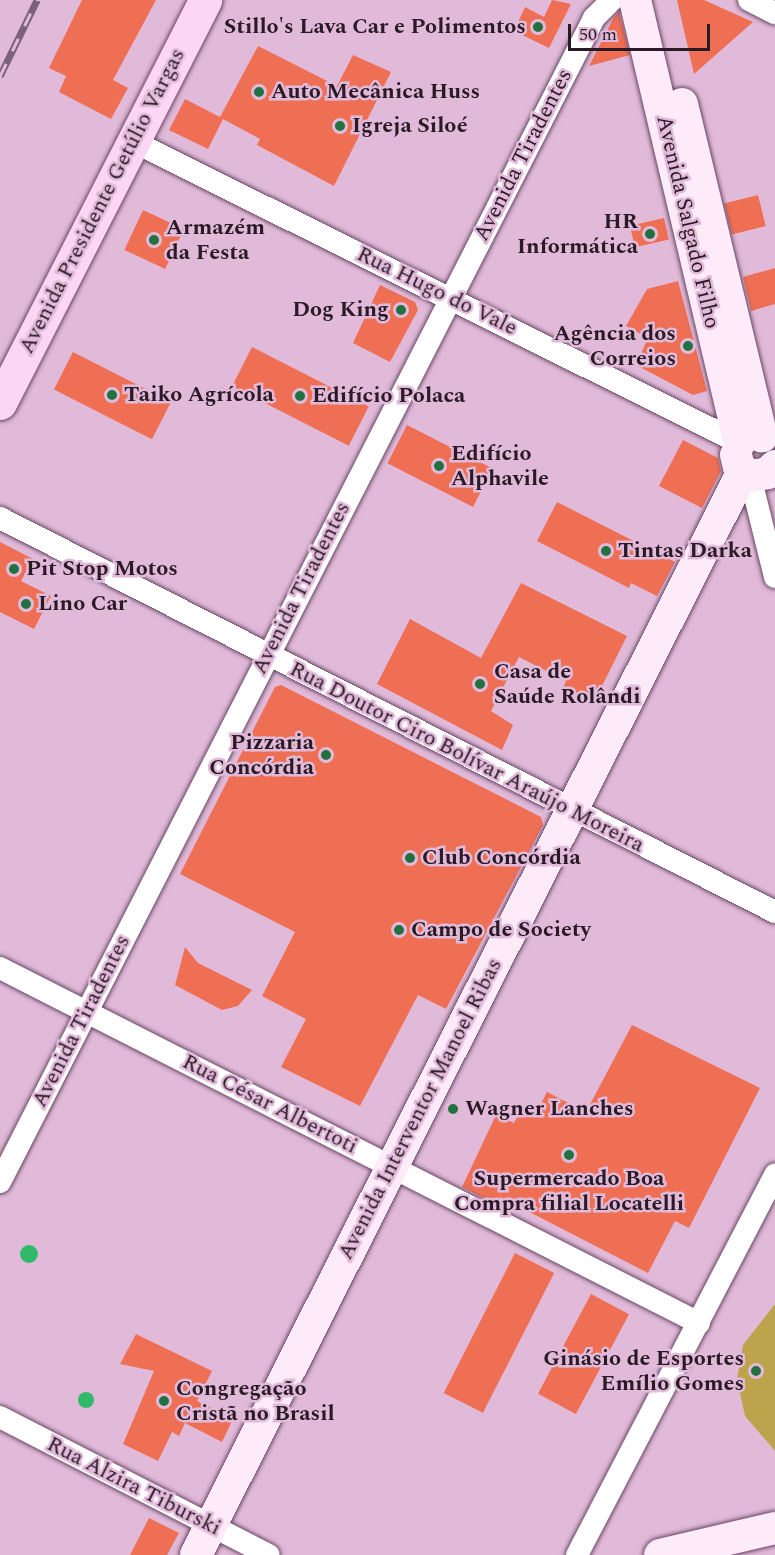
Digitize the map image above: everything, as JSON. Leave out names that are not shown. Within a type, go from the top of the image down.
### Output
[{"type":"main road","name":"Avenida Presidente Getúlio Vargas","points":[[0,403],[205,0]]},
{"type":"street","name":"Avenida Tiradentes","points":[[0,1182],[266,655],[594,18],[612,0]]},
{"type":"street","name":"Avenida Salgado Filho","points":[[635,0],[760,450]]},
{"type":"street","name":"Avenida Salgado Filho","points":[[657,0],[760,450],[775,578]]},
{"type":"street","points":[[749,0],[775,13]]},
{"type":"street","name":"Rua Hugo do Vale","points":[[132,141],[760,450]]},
{"type":"street","name":"Avenida Interventor Manoel Ribas","points":[[196,1555],[390,1165],[760,450]]},
{"type":"street","name":"Rua Doutor Ciro Bolívar Araújo Moreira","points":[[0,518],[572,811],[775,912]]},
{"type":"street","name":"Rua César Albertoti","points":[[0,968],[699,1323]]},
{"type":"street","points":[[577,1555],[775,1174]]},
{"type":"street","name":"Rua Alzira Tiburski","points":[[0,1417],[269,1555]]},
{"type":"street","points":[[660,1555],[775,1527]]},
{"type":"street","points":[[718,1555],[775,1541]]},
{"type":"shaded area","points":[[25,1245],[33,1245],[38,1250],[36,1261],[25,1263],[20,1258],[20,1250]]},
{"type":"shaded area","name":"Ginásio de Esportes Emílio Gomes","points":[[775,1304],[775,1451],[745,1416],[737,1380],[743,1345]]},
{"type":"shaded area","points":[[83,1392],[89,1392],[94,1400],[92,1406],[83,1408],[78,1403],[78,1397]]},
{"type":"building","points":[[82,0],[156,0],[113,80],[128,88],[111,119],[59,92],[66,76],[49,68]]},
{"type":"building","name":"Stillo's Lava Car e Polimentos","points":[[552,0],[571,4],[549,48],[514,31],[525,7],[544,17]]},
{"type":"building","points":[[677,0],[704,0],[753,22],[694,74]]},
{"type":"building","points":[[619,12],[630,55],[589,66],[614,17]]},
{"type":"building","points":[[258,46],[337,86],[353,55],[391,72],[334,186],[257,145],[260,139],[223,119],[208,149],[169,130],[185,99],[220,117]]},
{"type":"building","points":[[758,195],[766,226],[732,235],[724,203]]},
{"type":"building","name":"Armazém da Festa","points":[[143,210],[184,229],[165,269],[124,250]]},
{"type":"building","name":"HR Informática","points":[[664,218],[669,239],[635,247],[630,226]]},
{"type":"building","points":[[775,268],[775,304],[751,311],[743,277]]},
{"type":"building","points":[[678,281],[707,391],[693,395],[636,365],[648,338],[626,326],[647,289]]},
{"type":"building","points":[[380,285],[415,302],[418,310],[390,362],[353,343]]},
{"type":"building","name":"Edifício Polaca","points":[[252,347],[369,406],[349,446],[232,386]]},
{"type":"building","name":"Taiko Agrícola","points":[[73,352],[171,402],[152,439],[54,389]]},
{"type":"building","name":"Edifício Alphavile","points":[[407,425],[493,469],[473,507],[387,463]]},
{"type":"building","points":[[683,440],[718,458],[721,471],[702,508],[659,486]]},
{"type":"building","name":"Tintas Darka","points":[[557,502],[675,562],[657,596],[631,583],[629,588],[537,541]]},
{"type":"building","points":[[0,542],[33,559],[21,581],[51,596],[34,629],[0,612]]},
{"type":"building","points":[[521,583],[627,636],[593,704],[563,688],[566,681],[519,657],[491,711],[513,725],[502,750],[377,684],[410,619],[481,658]]},
{"type":"building","points":[[281,685],[541,817],[543,825],[446,1009],[418,995],[360,1106],[281,1067],[306,1019],[262,996],[295,932],[180,874],[275,687]]},
{"type":"building","points":[[185,947],[198,963],[252,990],[238,1006],[222,1010],[175,985]]},
{"type":"building","points":[[632,1025],[760,1088],[689,1228],[675,1221],[648,1273],[500,1197],[497,1205],[462,1187],[496,1115],[514,1123],[522,1108],[535,1115],[547,1092],[586,1112]]},
{"type":"building","points":[[515,1253],[554,1273],[483,1413],[444,1393]]},
{"type":"building","points":[[591,1294],[629,1314],[576,1414],[538,1394]]},
{"type":"building","name":"Congregação Cristã no Brasil","points":[[136,1334],[212,1371],[197,1401],[233,1419],[222,1442],[185,1423],[179,1436],[172,1432],[158,1461],[123,1444],[154,1371],[120,1364]]},
{"type":"building","points":[[149,1518],[179,1533],[167,1555],[130,1555]]},
{"type":"railway","points":[[0,76],[37,0]]},
{"type":"place","name":"Stillo's Lava Car e Polimentos","points":[[538,27]]},
{"type":"place","name":"Auto Mecânica Huss","points":[[259,92]]},
{"type":"place","name":"Igreja Siloé","points":[[340,126]]},
{"type":"place","name":"HR Informática","points":[[650,234]]},
{"type":"place","name":"Armazém da Festa","points":[[154,240]]},
{"type":"place","name":"Dog King","points":[[401,310]]},
{"type":"place","name":"Agência dos Correios","points":[[688,346]]},
{"type":"place","name":"Taiko Agrícola","points":[[112,395]]},
{"type":"place","name":"Edifício Polaca","points":[[300,396]]},
{"type":"place","name":"Edifício Alphavile","points":[[439,466]]},
{"type":"place","name":"Tintas Darka","points":[[606,551]]},
{"type":"place","name":"Pit Stop Motos","points":[[14,569]]},
{"type":"place","name":"Lino Car","points":[[26,604]]},
{"type":"place","name":"Casa de Saúde Rolândi","points":[[480,684]]},
{"type":"place","name":"Pizzaria Concórdia","points":[[326,755]]},
{"type":"place","name":"Club Concórdia","points":[[410,858]]},
{"type":"place","name":"Campo de Society","points":[[399,930]]},
{"type":"place","name":"Wagner Lanches","points":[[453,1109]]},
{"type":"place","name":"Supermercado Boa Compra filial Locatelli","points":[[569,1155]]},
{"type":"place","name":"Ginásio de Esportes Emílio Gomes","points":[[756,1371]]},
{"type":"place","name":"Congregação Cristã no Brasil","points":[[164,1401]]}]
